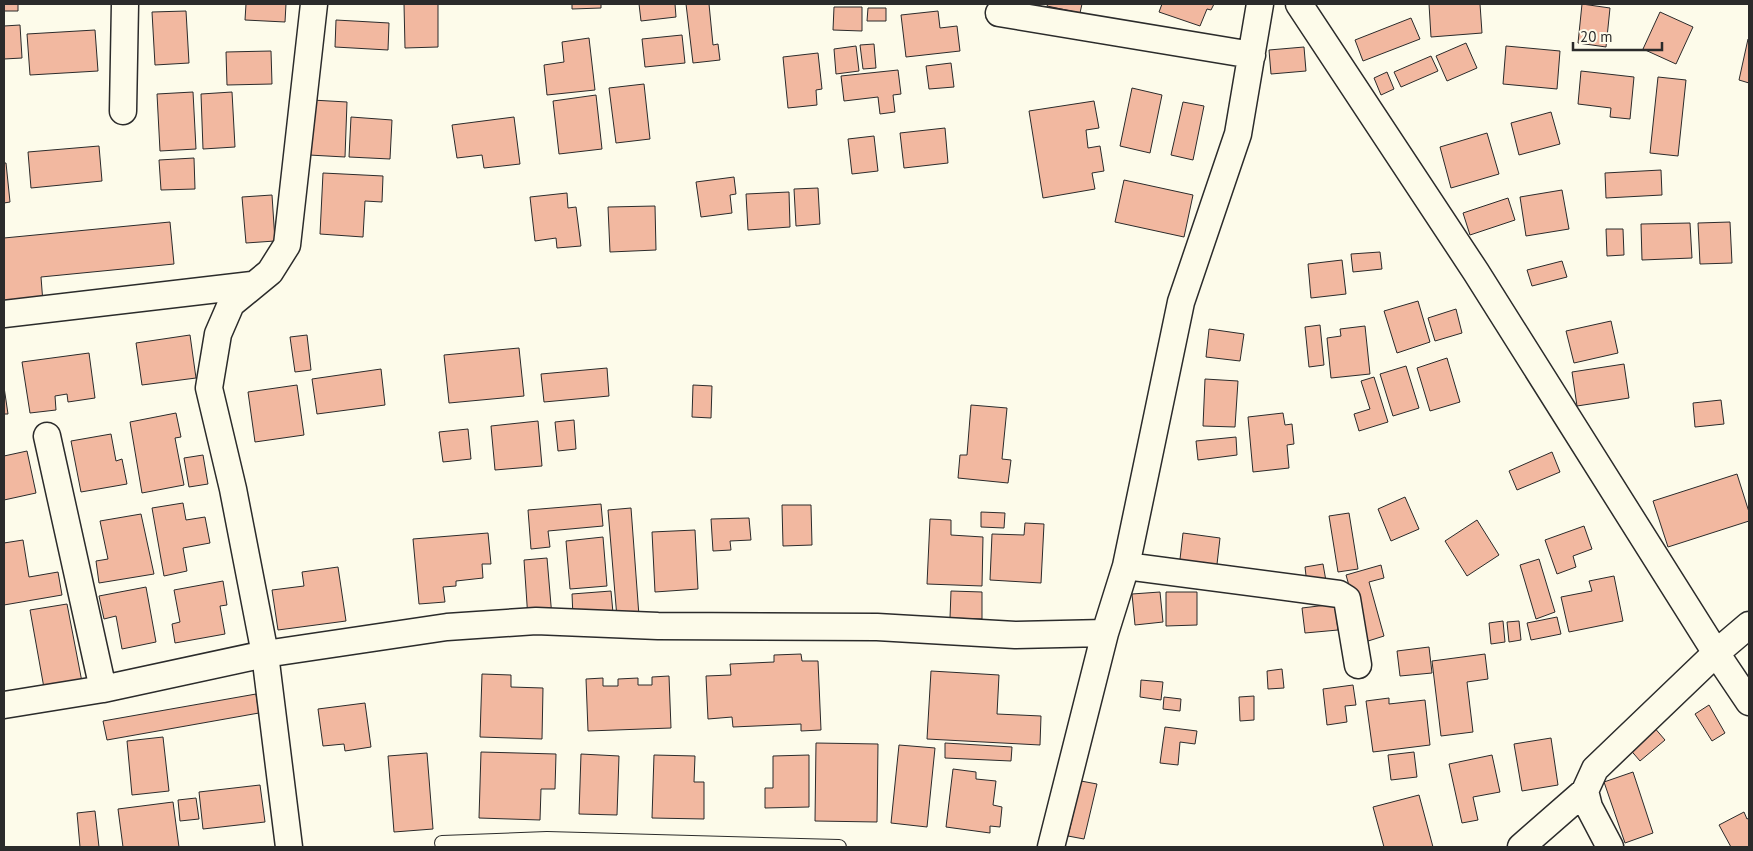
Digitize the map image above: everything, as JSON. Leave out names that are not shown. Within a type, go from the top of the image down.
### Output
[{"type":"street","points":[[123,110],[125,4]]},
{"type":"street","points":[[289,847],[264,654],[233,489],[209,388],[218,334],[231,304],[270,272],[287,245],[314,4]]},
{"type":"street","points":[[1051,847],[1105,634],[1126,566],[1181,302],[1238,134],[1260,4]]},
{"type":"street","points":[[1299,4],[1476,272],[1716,653],[1749,702]]},
{"type":"street","points":[[999,13],[1252,54]]},
{"type":"street","points":[[4,314],[252,285]]},
{"type":"street","points":[[47,436],[103,689]]},
{"type":"street","points":[[1126,566],[1339,594],[1347,599],[1358,665]]},
{"type":"street","points":[[4,706],[103,689],[264,654],[447,627],[536,621],[658,626],[877,627],[1015,635],[1105,634]]},
{"type":"street","points":[[1521,847],[1585,791],[1595,769],[1716,653],[1749,625]]},
{"type":"street","points":[[1585,791],[1589,807],[1610,847]]},
{"type":"lane","points":[[442,843],[547,840],[839,847]]},
{"type":"building","points":[[4,4],[18,4],[18,11],[4,11]]},
{"type":"building","points":[[246,4],[286,4],[285,22],[245,20]]},
{"type":"building","points":[[404,4],[438,4],[438,47],[405,48]]},
{"type":"building","points":[[572,4],[601,4],[601,8],[572,9]]},
{"type":"building","points":[[639,4],[675,4],[676,17],[641,21]]},
{"type":"building","points":[[686,4],[709,4],[713,45],[718,44],[720,60],[693,63]]},
{"type":"building","points":[[1048,4],[1082,4],[1080,13],[1047,6]]},
{"type":"building","points":[[1162,4],[1214,4],[1211,10],[1207,9],[1200,26],[1159,12]]},
{"type":"building","points":[[1429,4],[1480,4],[1482,33],[1431,37]]},
{"type":"building","points":[[1582,4],[1610,8],[1606,47],[1578,43]]},
{"type":"building","points":[[834,7],[862,7],[862,31],[833,30]]},
{"type":"building","points":[[868,8],[886,8],[886,21],[867,21]]},
{"type":"building","points":[[186,11],[189,63],[155,65],[152,12]]},
{"type":"building","points":[[938,11],[940,28],[957,26],[960,51],[906,57],[901,15]]},
{"type":"building","points":[[1660,12],[1693,27],[1676,64],[1643,49]]},
{"type":"building","points":[[1411,18],[1420,39],[1363,61],[1355,40]]},
{"type":"building","points":[[336,20],[389,23],[388,50],[335,47]]},
{"type":"building","points":[[20,25],[22,58],[4,59],[4,26]]},
{"type":"building","points":[[95,30],[98,71],[30,75],[27,34]]},
{"type":"building","points":[[682,35],[685,63],[645,67],[642,39]]},
{"type":"building","points":[[589,38],[595,90],[547,95],[544,65],[564,62],[562,42]]},
{"type":"building","points":[[1749,39],[1749,83],[1739,80]]},
{"type":"building","points":[[1466,43],[1477,68],[1447,81],[1436,56]]},
{"type":"building","points":[[874,44],[876,68],[863,69],[860,45]]},
{"type":"building","points":[[856,46],[859,71],[836,74],[834,49]]},
{"type":"building","points":[[1506,46],[1560,51],[1557,89],[1503,84]]},
{"type":"building","points":[[1304,47],[1306,71],[1271,74],[1269,50]]},
{"type":"building","points":[[271,51],[272,84],[227,85],[226,52]]},
{"type":"building","points":[[818,53],[822,89],[816,90],[817,105],[788,108],[783,57]]},
{"type":"building","points":[[1431,56],[1438,71],[1401,87],[1394,72]]},
{"type":"building","points":[[951,63],[954,87],[929,89],[926,66]]},
{"type":"building","points":[[898,70],[901,94],[893,95],[895,112],[880,114],[878,97],[844,101],[841,76]]},
{"type":"building","points":[[1581,71],[1634,77],[1630,119],[1610,117],[1611,108],[1578,104]]},
{"type":"building","points":[[1387,72],[1394,89],[1381,95],[1374,78]]},
{"type":"building","points":[[1658,77],[1686,80],[1678,156],[1650,153]]},
{"type":"building","points":[[644,84],[650,139],[616,143],[609,88]]},
{"type":"building","points":[[1132,88],[1162,95],[1150,153],[1120,146]]},
{"type":"building","points":[[193,92],[196,149],[160,151],[157,94]]},
{"type":"building","points":[[232,92],[235,147],[203,149],[201,94]]},
{"type":"building","points":[[596,95],[602,149],[559,154],[553,101]]},
{"type":"building","points":[[312,100],[347,102],[345,157],[309,155]]},
{"type":"building","points":[[1094,101],[1099,128],[1086,130],[1088,148],[1100,146],[1104,171],[1092,173],[1095,189],[1043,198],[1029,111]]},
{"type":"building","points":[[1183,102],[1204,106],[1193,160],[1171,155]]},
{"type":"building","points":[[1551,112],[1560,144],[1519,155],[1511,123]]},
{"type":"building","points":[[351,117],[392,120],[390,159],[349,157]]},
{"type":"building","points":[[514,117],[520,164],[484,168],[482,155],[457,158],[452,125]]},
{"type":"building","points":[[945,128],[948,163],[904,168],[900,133]]},
{"type":"building","points":[[1487,133],[1499,174],[1451,188],[1440,147]]},
{"type":"building","points":[[874,136],[878,171],[852,174],[848,139]]},
{"type":"building","points":[[99,146],[102,181],[31,188],[28,152]]},
{"type":"building","points":[[194,158],[195,189],[161,190],[159,160]]},
{"type":"building","points":[[4,163],[6,163],[10,202],[4,203]]},
{"type":"building","points":[[1661,170],[1662,195],[1606,198],[1605,173]]},
{"type":"building","points":[[323,173],[383,176],[382,202],[365,201],[363,237],[320,234]]},
{"type":"building","points":[[734,177],[736,194],[730,195],[732,213],[701,217],[696,182]]},
{"type":"building","points":[[1124,180],[1193,195],[1184,237],[1115,222]]},
{"type":"building","points":[[818,188],[820,224],[796,226],[794,189]]},
{"type":"building","points":[[1562,190],[1569,229],[1526,236],[1520,197]]},
{"type":"building","points":[[789,192],[790,227],[748,230],[746,194]]},
{"type":"building","points":[[567,193],[568,208],[576,207],[581,246],[557,248],[556,238],[535,241],[530,197]]},
{"type":"building","points":[[272,195],[275,241],[246,243],[242,197]]},
{"type":"building","points":[[1508,198],[1515,220],[1470,235],[1463,213]]},
{"type":"building","points":[[655,206],[656,250],[610,252],[608,207]]},
{"type":"building","points":[[170,222],[174,264],[41,277],[43,303],[4,307],[4,238]]},
{"type":"building","points":[[1730,222],[1732,263],[1700,264],[1698,223]]},
{"type":"building","points":[[1690,223],[1692,258],[1642,260],[1641,224]]},
{"type":"building","points":[[1606,229],[1623,229],[1624,255],[1607,256]]},
{"type":"building","points":[[1380,252],[1382,269],[1353,272],[1351,254]]},
{"type":"building","points":[[1342,260],[1346,294],[1311,298],[1308,264]]},
{"type":"building","points":[[1562,261],[1567,277],[1532,286],[1527,270]]},
{"type":"building","points":[[1418,301],[1430,342],[1397,353],[1384,311]]},
{"type":"building","points":[[1456,309],[1462,333],[1435,341],[1428,318]]},
{"type":"building","points":[[1611,321],[1618,353],[1574,363],[1566,331]]},
{"type":"building","points":[[1320,325],[1324,365],[1309,367],[1305,327]]},
{"type":"building","points":[[1365,326],[1370,374],[1331,378],[1327,338],[1341,336],[1340,329]]},
{"type":"building","points":[[1209,329],[1244,334],[1240,361],[1206,357]]},
{"type":"building","points":[[190,335],[196,378],[142,385],[136,343]]},
{"type":"building","points":[[307,335],[311,370],[295,372],[290,337]]},
{"type":"building","points":[[519,348],[524,396],[449,403],[444,355]]},
{"type":"building","points":[[89,353],[95,398],[68,402],[67,394],[55,396],[56,410],[30,413],[22,362]]},
{"type":"building","points":[[1447,358],[1460,402],[1430,411],[1417,368]]},
{"type":"building","points":[[1624,364],[1629,398],[1577,406],[1572,372]]},
{"type":"building","points":[[1406,366],[1419,408],[1393,416],[1380,374]]},
{"type":"building","points":[[607,368],[609,396],[544,402],[541,374]]},
{"type":"building","points":[[381,369],[385,405],[317,414],[312,379]]},
{"type":"building","points":[[1374,377],[1388,422],[1359,431],[1354,414],[1370,409],[1361,381]]},
{"type":"building","points":[[1205,379],[1238,381],[1235,427],[1203,426]]},
{"type":"building","points":[[297,385],[304,435],[255,442],[248,392]]},
{"type":"building","points":[[693,385],[712,386],[711,418],[692,417]]},
{"type":"building","points":[[4,387],[8,414],[4,414]]},
{"type":"building","points":[[1721,400],[1724,424],[1695,427],[1693,403]]},
{"type":"building","points":[[971,405],[1007,408],[1002,459],[1011,460],[1008,483],[958,478],[960,455],[967,455]]},
{"type":"building","points":[[176,413],[181,437],[175,438],[184,485],[142,493],[130,422]]},
{"type":"building","points":[[1283,413],[1285,425],[1292,424],[1294,444],[1287,445],[1289,468],[1253,472],[1248,417]]},
{"type":"building","points":[[574,420],[576,449],[558,451],[555,422]]},
{"type":"building","points":[[538,421],[542,466],[495,470],[491,426]]},
{"type":"building","points":[[468,429],[471,459],[443,462],[439,432]]},
{"type":"building","points":[[111,434],[116,461],[122,459],[127,484],[81,492],[71,441]]},
{"type":"building","points":[[1236,437],[1237,455],[1198,460],[1196,441]]},
{"type":"building","points":[[27,451],[36,493],[4,500],[4,456]]},
{"type":"building","points":[[1552,452],[1560,472],[1517,490],[1509,471]]},
{"type":"building","points":[[203,455],[208,484],[189,487],[184,458]]},
{"type":"building","points":[[1737,474],[1749,512],[1749,521],[1668,547],[1653,501]]},
{"type":"building","points":[[1405,497],[1419,529],[1391,541],[1378,509]]},
{"type":"building","points":[[183,503],[186,520],[205,517],[210,543],[183,548],[187,571],[164,576],[152,508]]},
{"type":"building","points":[[601,504],[603,526],[548,531],[550,547],[531,549],[528,510]]},
{"type":"building","points":[[782,505],[811,505],[812,545],[783,546]]},
{"type":"building","points":[[631,508],[639,616],[617,618],[608,510]]},
{"type":"building","points":[[981,512],[1005,513],[1004,528],[981,527]]},
{"type":"building","points":[[1349,513],[1358,569],[1338,572],[1329,516]]},
{"type":"building","points":[[141,514],[154,574],[99,583],[96,561],[108,559],[100,521]]},
{"type":"building","points":[[749,518],[751,540],[730,541],[731,550],[713,551],[711,519]]},
{"type":"building","points":[[930,519],[951,520],[951,535],[983,537],[982,586],[927,584]]},
{"type":"building","points":[[1477,520],[1499,555],[1467,576],[1445,541]]},
{"type":"building","points":[[1025,523],[1044,524],[1041,583],[990,580],[992,534],[1024,535]]},
{"type":"building","points":[[1584,526],[1592,549],[1573,556],[1576,567],[1557,574],[1545,540]]},
{"type":"building","points":[[695,530],[698,589],[655,592],[652,532]]},
{"type":"building","points":[[488,533],[491,564],[482,564],[483,578],[456,581],[456,586],[443,587],[445,602],[419,604],[413,539]]},
{"type":"building","points":[[1183,533],[1220,538],[1216,573],[1179,568]]},
{"type":"building","points":[[603,537],[607,586],[570,589],[566,541]]},
{"type":"building","points":[[23,540],[29,577],[58,572],[62,595],[4,605],[4,543]]},
{"type":"building","points":[[547,558],[552,617],[528,619],[524,560]]},
{"type":"building","points":[[1539,559],[1555,612],[1536,619],[1520,565]]},
{"type":"building","points":[[1323,564],[1326,581],[1307,584],[1305,567]]},
{"type":"building","points":[[1381,565],[1384,578],[1369,582],[1384,636],[1365,642],[1346,575]]},
{"type":"building","points":[[338,567],[346,621],[278,630],[272,590],[304,586],[302,572]]},
{"type":"building","points":[[1614,576],[1623,621],[1569,632],[1561,597],[1592,591],[1589,581]]},
{"type":"building","points":[[223,581],[227,605],[220,606],[225,634],[175,643],[172,624],[180,622],[174,590]]},
{"type":"building","points":[[146,587],[156,642],[122,649],[116,616],[104,619],[99,596]]},
{"type":"building","points":[[611,591],[613,613],[573,617],[572,594]]},
{"type":"building","points":[[951,591],[982,592],[982,619],[950,618]]},
{"type":"building","points":[[1160,592],[1163,622],[1135,625],[1132,594]]},
{"type":"building","points":[[1166,592],[1197,592],[1197,625],[1166,626]]},
{"type":"building","points":[[67,604],[82,682],[44,688],[30,610]]},
{"type":"building","points":[[1335,604],[1338,630],[1305,633],[1302,608]]},
{"type":"building","points":[[1557,617],[1561,634],[1531,640],[1527,623]]},
{"type":"building","points":[[1503,621],[1505,642],[1491,644],[1489,623]]},
{"type":"building","points":[[1519,621],[1521,640],[1509,642],[1507,622]]},
{"type":"building","points":[[1429,647],[1432,673],[1400,676],[1397,651]]},
{"type":"building","points":[[801,654],[802,661],[818,661],[821,730],[801,731],[801,724],[733,727],[732,717],[708,719],[706,676],[731,675],[730,664],[774,662],[774,655]]},
{"type":"building","points":[[1485,654],[1488,679],[1467,682],[1473,732],[1441,736],[1432,661]]},
{"type":"building","points":[[1282,669],[1284,688],[1268,689],[1267,671]]},
{"type":"building","points":[[931,671],[999,675],[997,714],[1041,716],[1040,745],[927,739]]},
{"type":"building","points":[[482,674],[511,675],[511,687],[543,688],[542,739],[480,737]]},
{"type":"building","points":[[669,676],[671,728],[588,731],[586,679],[603,678],[603,686],[618,686],[618,679],[638,678],[638,685],[652,685],[652,677]]},
{"type":"building","points":[[1141,680],[1163,682],[1161,700],[1140,697]]},
{"type":"building","points":[[1353,685],[1356,705],[1345,706],[1347,722],[1327,725],[1323,689]]},
{"type":"building","points":[[256,694],[259,713],[107,740],[103,721]]},
{"type":"building","points":[[1254,696],[1254,720],[1240,721],[1239,697]]},
{"type":"building","points":[[1164,697],[1181,699],[1180,711],[1163,709]]},
{"type":"building","points":[[1389,698],[1389,704],[1425,700],[1430,745],[1373,752],[1366,701]]},
{"type":"building","points":[[365,703],[371,747],[345,751],[344,744],[323,746],[318,709]]},
{"type":"building","points":[[1709,705],[1725,733],[1712,741],[1695,714]]},
{"type":"building","points":[[1653,726],[1665,740],[1640,761],[1628,747]]},
{"type":"building","points":[[1165,727],[1197,731],[1195,744],[1180,742],[1178,765],[1160,763]]},
{"type":"building","points":[[163,737],[169,791],[132,795],[127,741]]},
{"type":"building","points":[[1551,738],[1558,785],[1522,791],[1514,744]]},
{"type":"building","points":[[816,743],[878,744],[877,822],[815,821]]},
{"type":"building","points":[[945,743],[1012,747],[1011,761],[945,758]]},
{"type":"building","points":[[899,745],[935,748],[927,827],[891,823]]},
{"type":"building","points":[[481,752],[556,754],[555,789],[541,789],[540,820],[479,818]]},
{"type":"building","points":[[1414,752],[1417,777],[1391,780],[1388,755]]},
{"type":"building","points":[[427,753],[433,829],[394,832],[388,756]]},
{"type":"building","points":[[581,754],[619,756],[617,815],[579,814]]},
{"type":"building","points":[[654,755],[695,756],[694,782],[704,782],[704,819],[652,818]]},
{"type":"building","points":[[809,755],[809,807],[765,808],[765,788],[773,788],[773,756]]},
{"type":"building","points":[[1492,755],[1500,792],[1473,797],[1478,820],[1462,823],[1449,764]]},
{"type":"building","points":[[953,769],[976,772],[976,779],[996,781],[993,805],[1002,807],[1000,827],[990,826],[990,833],[946,827]]},
{"type":"building","points":[[1633,772],[1653,833],[1625,843],[1604,782]]},
{"type":"building","points":[[1081,781],[1097,784],[1084,839],[1068,836]]},
{"type":"building","points":[[260,785],[265,822],[203,829],[199,792]]},
{"type":"building","points":[[1419,795],[1433,847],[1384,847],[1373,807]]},
{"type":"building","points":[[196,798],[199,819],[180,821],[178,800]]},
{"type":"building","points":[[173,802],[179,847],[123,847],[118,809]]},
{"type":"building","points":[[95,811],[99,847],[80,847],[77,813]]},
{"type":"building","points":[[1744,812],[1747,819],[1749,818],[1749,847],[1731,847],[1719,825]]}]
